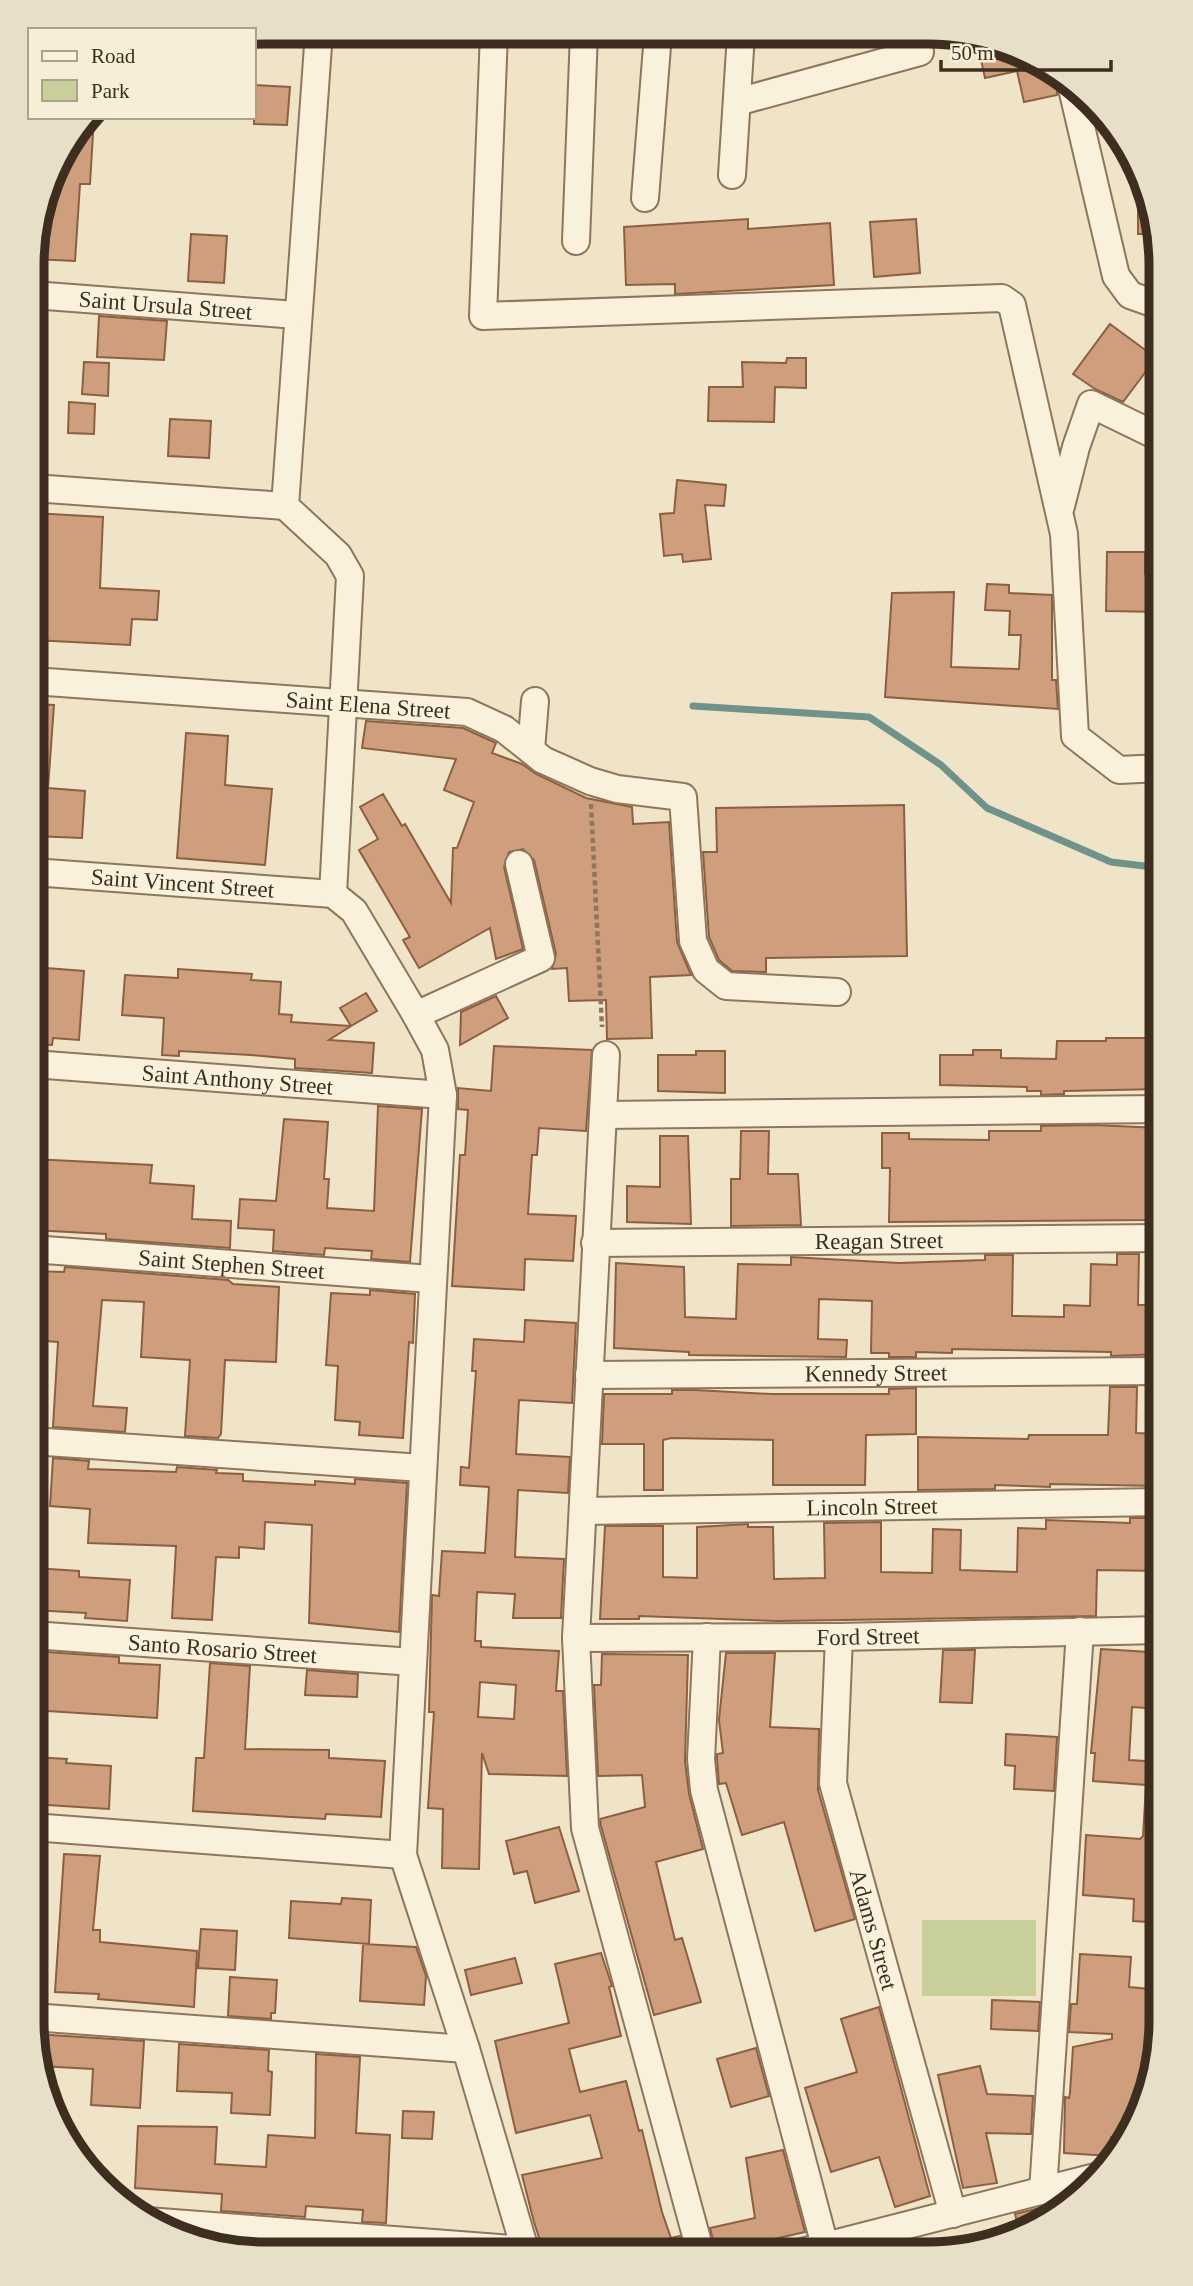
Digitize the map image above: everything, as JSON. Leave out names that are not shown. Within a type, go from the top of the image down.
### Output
[{"type":"street","points":[[285,506],[296,316],[317,44]]},
{"type":"street","points":[[494,44],[483,316],[1002,298],[1012,305],[1061,508],[1068,564],[1075,736],[1119,770],[1149,769]]},
{"type":"street","points":[[576,240],[584,44]]},
{"type":"street","points":[[645,198],[657,44]]},
{"type":"street","points":[[732,176],[740,44]]},
{"type":"street","points":[[737,102],[920,52],[918,44]]},
{"type":"street","points":[[1075,100],[1116,276],[1130,295],[1149,302]]},
{"type":"street","name":"Saint Ursula Street","points":[[44,296],[296,316]]},
{"type":"street","points":[[1061,508],[1076,447],[1091,404],[1149,432]]},
{"type":"street","points":[[44,489],[285,506],[338,555],[350,576],[333,894],[354,911],[416,1015],[435,1050],[443,1095],[431,1279],[403,1855],[467,2049],[523,2242]]},
{"type":"street","name":"Saint Elena Street","points":[[44,682],[344,701],[467,712],[504,729],[543,760],[590,781],[683,797],[694,941],[706,970],[726,986],[837,992]]},
{"type":"street","points":[[531,750],[535,701]]},
{"type":"street","points":[[416,1015],[541,958],[519,864]]},
{"type":"street","name":"Saint Vincent Street","points":[[44,873],[333,894]]},
{"type":"street","points":[[606,1055],[576,1638],[585,1828],[698,2242]]},
{"type":"street","name":"Saint Anthony Street","points":[[44,1064],[443,1095]]},
{"type":"street","points":[[603,1115],[1149,1109]]},
{"type":"street","name":"Reagan Street","points":[[595,1243],[1149,1238]]},
{"type":"street","name":"Saint Stephen Street","points":[[44,1250],[431,1279]]},
{"type":"street","name":"Kennedy Street","points":[[589,1375],[1149,1371]]},
{"type":"street","points":[[44,1442],[422,1468]]},
{"type":"street","name":"Lincoln Street","points":[[583,1511],[1149,1502]]},
{"type":"street","name":"Ford Street","points":[[576,1638],[839,1637],[1149,1629]]},
{"type":"street","points":[[1043,2191],[1080,1631]]},
{"type":"street","name":"Santo Rosario Street","points":[[44,1636],[412,1662]]},
{"type":"street","points":[[707,1636],[701,1759],[704,1790],[824,2242]]},
{"type":"street","name":"Adams Street","points":[[839,1637],[833,1783],[953,2214]]},
{"type":"street","points":[[44,1828],[403,1855]]},
{"type":"street","points":[[44,2018],[467,2049]]},
{"type":"street","points":[[841,2242],[1079,2181]]},
{"type":"street","points":[[177,2223],[404,2242]]},
{"type":"path","points":[[590,781],[602,1027]]},
{"type":"green space","points":[[922,1920],[1036,1920],[1036,1996],[922,1996]]},
{"type":"building","points":[[979,50],[999,55],[1051,81],[1057,86],[1057,95],[1024,102],[1017,71],[985,78]]},
{"type":"building","points":[[256,85],[290,87],[287,125],[254,124]]},
{"type":"building","points":[[93,126],[90,184],[80,184],[75,261],[44,260],[46,236],[55,194],[61,180],[73,154]]},
{"type":"building","points":[[1138,194],[1147,234],[1138,234]]},
{"type":"building","points":[[748,219],[748,229],[830,223],[834,285],[675,294],[675,284],[626,285],[624,227]]},
{"type":"building","points":[[916,219],[920,273],[874,277],[870,222]]},
{"type":"building","points":[[191,234],[227,236],[224,283],[188,281]]},
{"type":"building","points":[[99,316],[167,321],[164,360],[97,357]]},
{"type":"building","points":[[1110,324],[1149,353],[1149,367],[1123,402],[1095,389],[1073,374]]},
{"type":"building","points":[[787,358],[806,358],[806,388],[775,387],[774,422],[708,421],[709,387],[743,387],[742,362],[786,363]]},
{"type":"building","points":[[84,362],[109,363],[108,396],[82,394]]},
{"type":"building","points":[[69,402],[95,404],[94,434],[68,433]]},
{"type":"building","points":[[170,419],[211,421],[209,458],[168,456]]},
{"type":"building","points":[[677,480],[726,485],[724,506],[705,505],[711,559],[683,562],[682,554],[664,556],[660,514],[674,513]]},
{"type":"building","points":[[44,514],[103,517],[100,588],[159,591],[157,620],[132,619],[130,645],[44,641]]},
{"type":"building","points":[[1107,552],[1145,552],[1145,574],[1149,574],[1149,612],[1106,611]]},
{"type":"building","points":[[987,584],[1009,585],[1009,593],[1052,595],[1052,680],[1056,680],[1058,709],[885,697],[892,593],[954,592],[951,667],[1019,669],[1021,635],[1009,635],[1010,611],[985,610]]},
{"type":"building","points":[[44,705],[54,705],[48,788],[85,791],[82,838],[44,836]]},
{"type":"building","points":[[366,721],[463,728],[496,743],[492,753],[522,764],[536,774],[586,798],[632,807],[633,824],[669,822],[677,942],[691,975],[650,977],[652,1038],[607,1039],[606,1000],[569,1001],[567,968],[552,969],[556,954],[534,860],[523,849],[509,852],[504,867],[523,949],[496,959],[490,928],[419,968],[403,940],[410,937],[359,850],[378,839],[360,807],[383,794],[402,826],[405,824],[451,903],[453,848],[457,848],[474,802],[444,790],[456,759],[362,748]]},
{"type":"building","points":[[186,733],[228,736],[225,785],[272,789],[265,865],[177,858]]},
{"type":"building","points":[[904,805],[907,956],[766,958],[766,972],[732,971],[719,960],[709,937],[703,852],[717,852],[716,808]]},
{"type":"building","points":[[44,968],[84,971],[79,1040],[53,1038],[52,1045],[44,1045]]},
{"type":"building","points":[[178,969],[252,974],[251,980],[281,982],[279,1014],[292,1015],[291,1022],[351,1026],[329,1040],[374,1043],[372,1073],[295,1068],[295,1059],[251,1055],[179,1051],[179,1056],[162,1055],[164,1018],[122,1015],[125,975],[178,978]]},
{"type":"building","points":[[366,993],[377,1011],[351,1026],[340,1008]]},
{"type":"building","points":[[496,996],[508,1018],[460,1045],[461,1012]]},
{"type":"building","points":[[1106,1038],[1149,1038],[1149,1089],[1064,1091],[1064,1094],[1041,1095],[1041,1091],[1027,1091],[1027,1087],[940,1085],[940,1055],[973,1055],[973,1050],[1001,1050],[1001,1058],[1056,1059],[1057,1041],[1106,1041]]},
{"type":"building","points":[[494,1046],[592,1050],[586,1131],[539,1128],[537,1155],[532,1155],[528,1214],[576,1216],[573,1261],[525,1259],[524,1290],[452,1286],[460,1155],[465,1155],[468,1110],[458,1109],[458,1088],[491,1091]]},
{"type":"building","points":[[696,1051],[725,1051],[725,1093],[658,1091],[658,1055],[696,1055]]},
{"type":"building","points":[[378,1106],[422,1109],[410,1262],[371,1259],[372,1251],[325,1248],[324,1255],[273,1251],[274,1230],[238,1228],[240,1199],[276,1201],[284,1119],[328,1122],[324,1179],[329,1179],[327,1208],[374,1211]]},
{"type":"building","points":[[1041,1126],[1149,1127],[1147,1220],[889,1222],[890,1168],[882,1168],[882,1133],[909,1133],[909,1139],[989,1140],[989,1131],[1041,1131]]},
{"type":"building","points":[[741,1131],[769,1131],[768,1174],[798,1174],[801,1225],[731,1226],[731,1179],[740,1179]]},
{"type":"building","points":[[660,1136],[688,1136],[691,1224],[627,1222],[627,1186],[660,1187]]},
{"type":"building","points":[[44,1160],[152,1165],[150,1183],[194,1186],[192,1219],[231,1221],[230,1248],[106,1239],[106,1234],[44,1231]]},
{"type":"building","points":[[1117,1254],[1139,1254],[1138,1305],[1149,1305],[1149,1354],[1111,1356],[1111,1352],[952,1349],[952,1353],[916,1352],[916,1357],[889,1357],[889,1353],[871,1353],[872,1301],[819,1299],[818,1339],[847,1340],[846,1357],[689,1355],[689,1352],[614,1348],[616,1263],[684,1267],[685,1317],[736,1319],[738,1264],[791,1265],[791,1257],[899,1263],[985,1260],[985,1255],[1013,1255],[1012,1316],[1064,1317],[1064,1305],[1090,1306],[1091,1264],[1117,1265]]},
{"type":"building","points":[[65,1267],[228,1280],[233,1284],[279,1287],[276,1362],[225,1360],[221,1434],[218,1438],[185,1436],[190,1360],[141,1357],[144,1302],[102,1300],[93,1406],[127,1408],[125,1432],[53,1427],[58,1342],[44,1341],[44,1271],[64,1272]]},
{"type":"building","points":[[370,1290],[415,1294],[403,1438],[359,1435],[360,1422],[335,1420],[338,1366],[326,1365],[331,1293],[370,1295]]},
{"type":"building","points":[[525,1320],[576,1323],[572,1403],[519,1400],[516,1454],[570,1457],[568,1493],[518,1490],[515,1557],[564,1559],[561,1618],[513,1618],[515,1594],[477,1592],[475,1641],[481,1641],[481,1647],[559,1651],[556,1691],[563,1691],[567,1776],[489,1774],[482,1753],[479,1869],[442,1868],[443,1809],[428,1808],[434,1712],[429,1712],[432,1595],[439,1596],[442,1551],[485,1553],[489,1487],[460,1485],[461,1467],[469,1468],[476,1371],[472,1371],[474,1339],[524,1342]],"holes":[[[480,1682],[516,1685],[514,1719],[478,1717]]]},
{"type":"building","points":[[1110,1387],[1137,1387],[1136,1433],[1149,1434],[1149,1486],[995,1485],[995,1489],[918,1490],[918,1437],[1028,1439],[1029,1435],[1108,1435]]},
{"type":"building","points":[[916,1388],[916,1434],[866,1435],[865,1485],[773,1485],[773,1440],[671,1438],[663,1440],[663,1490],[644,1490],[644,1444],[602,1444],[604,1394],[672,1394],[672,1390],[695,1390],[771,1394],[889,1394],[889,1389]]},
{"type":"building","points":[[53,1458],[89,1461],[88,1469],[176,1472],[177,1467],[217,1470],[216,1473],[243,1474],[243,1481],[315,1485],[315,1481],[355,1484],[355,1479],[407,1483],[399,1632],[309,1623],[312,1525],[265,1522],[264,1549],[239,1547],[239,1558],[216,1557],[212,1620],[172,1618],[176,1546],[88,1543],[90,1509],[50,1506]]},
{"type":"building","points":[[1130,1518],[1149,1518],[1149,1571],[1097,1570],[1096,1616],[778,1621],[639,1616],[639,1619],[600,1619],[605,1526],[663,1526],[663,1577],[697,1578],[697,1527],[748,1524],[748,1527],[773,1527],[774,1579],[825,1578],[824,1523],[881,1522],[881,1572],[932,1573],[933,1529],[961,1530],[960,1570],[1017,1572],[1018,1528],[1046,1529],[1046,1520],[1130,1523]]},
{"type":"building","points":[[44,1569],[79,1571],[79,1577],[130,1580],[127,1621],[85,1618],[86,1613],[44,1611]]},
{"type":"building","points":[[1101,1649],[1149,1652],[1149,1708],[1132,1707],[1129,1760],[1149,1761],[1149,1922],[1133,1921],[1134,1899],[1083,1895],[1086,1835],[1140,1839],[1143,1836],[1146,1785],[1093,1781],[1095,1753],[1091,1753]]},
{"type":"building","points":[[943,1650],[975,1650],[972,1703],[940,1702]]},
{"type":"building","points":[[44,1652],[119,1657],[119,1663],[160,1665],[157,1718],[44,1711]]},
{"type":"building","points":[[726,1653],[775,1653],[770,1727],[819,1729],[818,1790],[855,1919],[815,1931],[784,1822],[742,1835],[726,1783],[719,1784],[717,1754],[723,1753],[719,1720]]},
{"type":"building","points":[[602,1654],[688,1655],[685,1761],[689,1794],[703,1849],[656,1862],[675,1940],[682,1938],[701,2002],[654,2015],[601,1826],[600,1819],[645,1807],[642,1775],[598,1776],[594,1685],[601,1685]]},
{"type":"building","points":[[210,1663],[250,1666],[245,1749],[329,1750],[329,1758],[385,1761],[381,1817],[326,1814],[325,1819],[193,1811],[196,1758],[204,1758]]},
{"type":"building","points":[[307,1670],[358,1674],[357,1697],[305,1695]]},
{"type":"building","points":[[1006,1734],[1057,1737],[1054,1791],[1014,1789],[1015,1766],[1005,1765]]},
{"type":"building","points":[[44,1758],[67,1759],[66,1763],[111,1766],[109,1809],[44,1805]]},
{"type":"building","points":[[559,1827],[579,1891],[535,1903],[527,1871],[514,1874],[506,1841]]},
{"type":"building","points":[[64,1854],[100,1856],[93,1930],[100,1930],[100,1942],[197,1951],[194,2007],[98,1999],[99,1994],[55,1992]]},
{"type":"building","points":[[342,1898],[371,1900],[369,1944],[289,1938],[291,1901],[341,1904]]},
{"type":"building","points":[[201,1929],[237,1931],[235,1970],[198,1968]]},
{"type":"building","points":[[363,1944],[416,1947],[426,1976],[424,2005],[360,2001]]},
{"type":"building","points":[[601,1953],[612,1986],[609,1987],[621,2036],[569,2049],[580,2092],[626,2081],[639,2131],[642,2130],[662,2212],[671,2238],[680,2236],[682,2242],[540,2242],[522,2175],[602,2158],[590,2115],[516,2133],[495,2041],[569,2023],[555,1964]]},
{"type":"building","points":[[1080,1954],[1131,1957],[1129,1987],[1149,1989],[1149,2036],[1138,2092],[1120,2132],[1116,2137],[1111,2137],[1111,2146],[1104,2156],[1064,2153],[1065,2097],[1069,2098],[1070,2093],[1073,2047],[1112,2039],[1112,2034],[1069,2032],[1071,2004],[1077,2004]]},
{"type":"building","points":[[515,1958],[522,1983],[471,1995],[465,1970]]},
{"type":"building","points":[[230,1977],[277,1980],[275,2013],[271,2013],[271,2019],[228,2016]]},
{"type":"building","points":[[992,2000],[1040,2002],[1038,2031],[991,2029]]},
{"type":"building","points":[[879,2007],[930,2196],[895,2207],[879,2157],[831,2172],[805,2088],[857,2072],[841,2019]]},
{"type":"building","points":[[44,2035],[144,2041],[140,2108],[91,2105],[93,2069],[49,2067]]},
{"type":"building","points":[[179,2044],[269,2050],[268,2071],[272,2072],[270,2115],[231,2113],[232,2093],[177,2091]]},
{"type":"building","points":[[756,2048],[769,2096],[731,2107],[717,2059]]},
{"type":"building","points":[[316,2054],[360,2057],[356,2133],[390,2135],[386,2223],[362,2222],[363,2210],[306,2206],[305,2217],[221,2211],[222,2194],[135,2188],[138,2126],[217,2127],[215,2164],[266,2167],[268,2135],[315,2138]]},
{"type":"building","points":[[980,2066],[987,2094],[1033,2096],[1031,2134],[986,2133],[997,2183],[963,2188],[938,2075]]},
{"type":"building","points":[[403,2111],[434,2112],[432,2139],[402,2138]]},
{"type":"building","points":[[783,2150],[805,2232],[760,2242],[714,2242],[710,2228],[755,2218],[746,2158]]},
{"type":"building","points":[[1050,2205],[1017,2223],[1015,2214]]},
{"type":"waterway","points":[[693,706],[869,717],[941,765],[987,808],[1111,862],[1149,867]]}]
